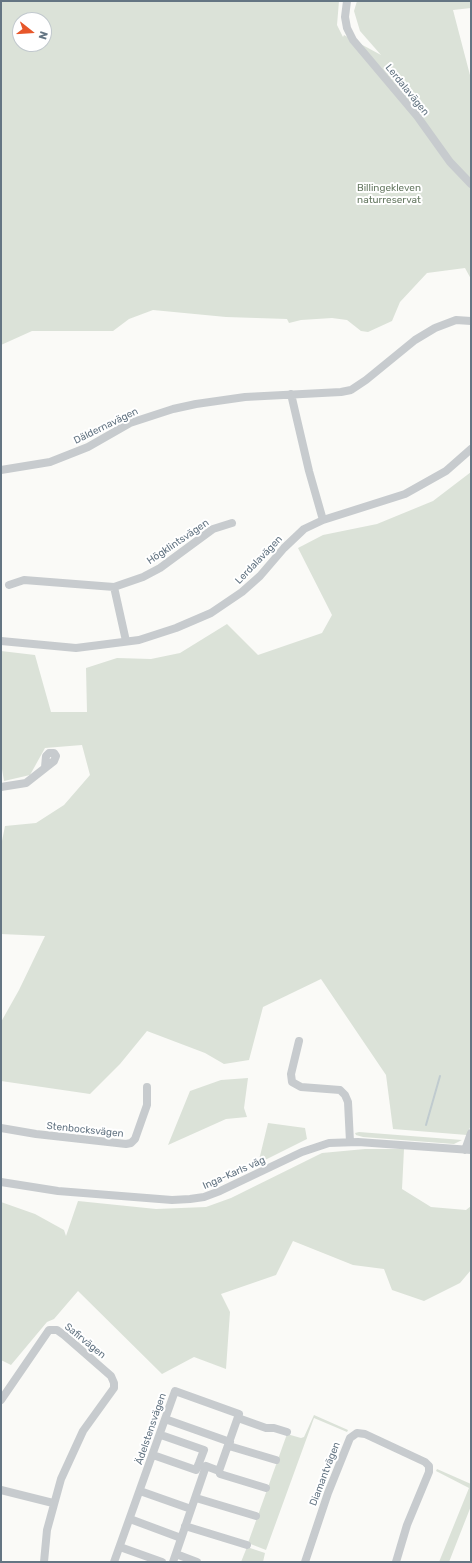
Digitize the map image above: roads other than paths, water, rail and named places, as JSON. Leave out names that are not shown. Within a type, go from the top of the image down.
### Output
[{"type":"street","name":"Lerdalavägen","points":[[347,1],[345,17],[347,28],[354,40],[417,116],[450,162],[471,184]]},
{"type":"street","name":"Däldernavägen","points":[[1,470],[50,462],[88,447],[130,423],[172,409],[222,400],[352,390],[415,340],[434,328],[456,320],[471,321]]},
{"type":"street","points":[[291,394],[308,471],[324,520]]},
{"type":"street","name":"Lerdalavägen","points":[[1,641],[76,648],[138,640],[176,628],[211,613],[242,592],[260,576],[284,548],[304,530],[324,520],[406,494],[446,471],[471,449]]},
{"type":"street","name":"Högklintsvägen","points":[[9,585],[24,580],[114,587],[143,577],[160,568],[213,529],[232,523]]},
{"type":"street","points":[[114,587],[126,641]]},
{"type":"street","points":[[1,787],[26,783],[45,767]]},
{"type":"street","points":[[299,1041],[291,1074],[292,1082],[301,1087],[340,1090],[345,1095],[348,1102],[350,1142]]},
{"type":"street","name":"Stenbocksvägen","points":[[1,1128],[36,1134],[126,1144],[131,1143],[135,1139],[147,1105],[147,1087]]},
{"type":"street","points":[[468,1150],[471,1133]]},
{"type":"street","name":"Inga-Karls väg","points":[[1,1182],[58,1191],[172,1200],[190,1199],[204,1197],[220,1191],[302,1152],[329,1143],[350,1142],[468,1150]]},
{"type":"street","name":"Safirvägen","points":[[1,1400],[49,1330],[57,1330],[64,1335],[112,1376],[114,1388],[83,1431],[70,1456],[53,1503]]},
{"type":"street","name":"Ädelstensvägen","points":[[114,1562],[161,1435],[175,1391],[239,1414],[238,1418]]},
{"type":"street","points":[[219,1471],[238,1418],[266,1428],[274,1428],[287,1432]]},
{"type":"street","points":[[165,1419],[229,1444],[276,1460]]},
{"type":"street","name":"Diamantvägen","points":[[305,1562],[328,1493],[350,1438],[358,1433],[365,1434],[425,1462],[429,1466],[430,1472],[407,1525],[396,1562]]},
{"type":"street","points":[[161,1435],[204,1450],[203,1464],[196,1498],[174,1558],[197,1562]]},
{"type":"street","points":[[153,1455],[196,1470],[203,1464]]},
{"type":"street","points":[[203,1464],[219,1471],[220,1474],[266,1488]]},
{"type":"street","points":[[1,1490],[53,1503],[44,1562]]},
{"type":"street","points":[[140,1491],[191,1509]]},
{"type":"street","points":[[196,1498],[256,1516]]},
{"type":"street","points":[[130,1519],[181,1538]]},
{"type":"street","points":[[185,1526],[247,1545]]},
{"type":"street","points":[[120,1547],[162,1562]]},
{"type":"waterway","points":[[426,1125],[440,1076]]},
{"type":"park label","name":"Billingekleven naturreservat","points":[[389,194]]}]
